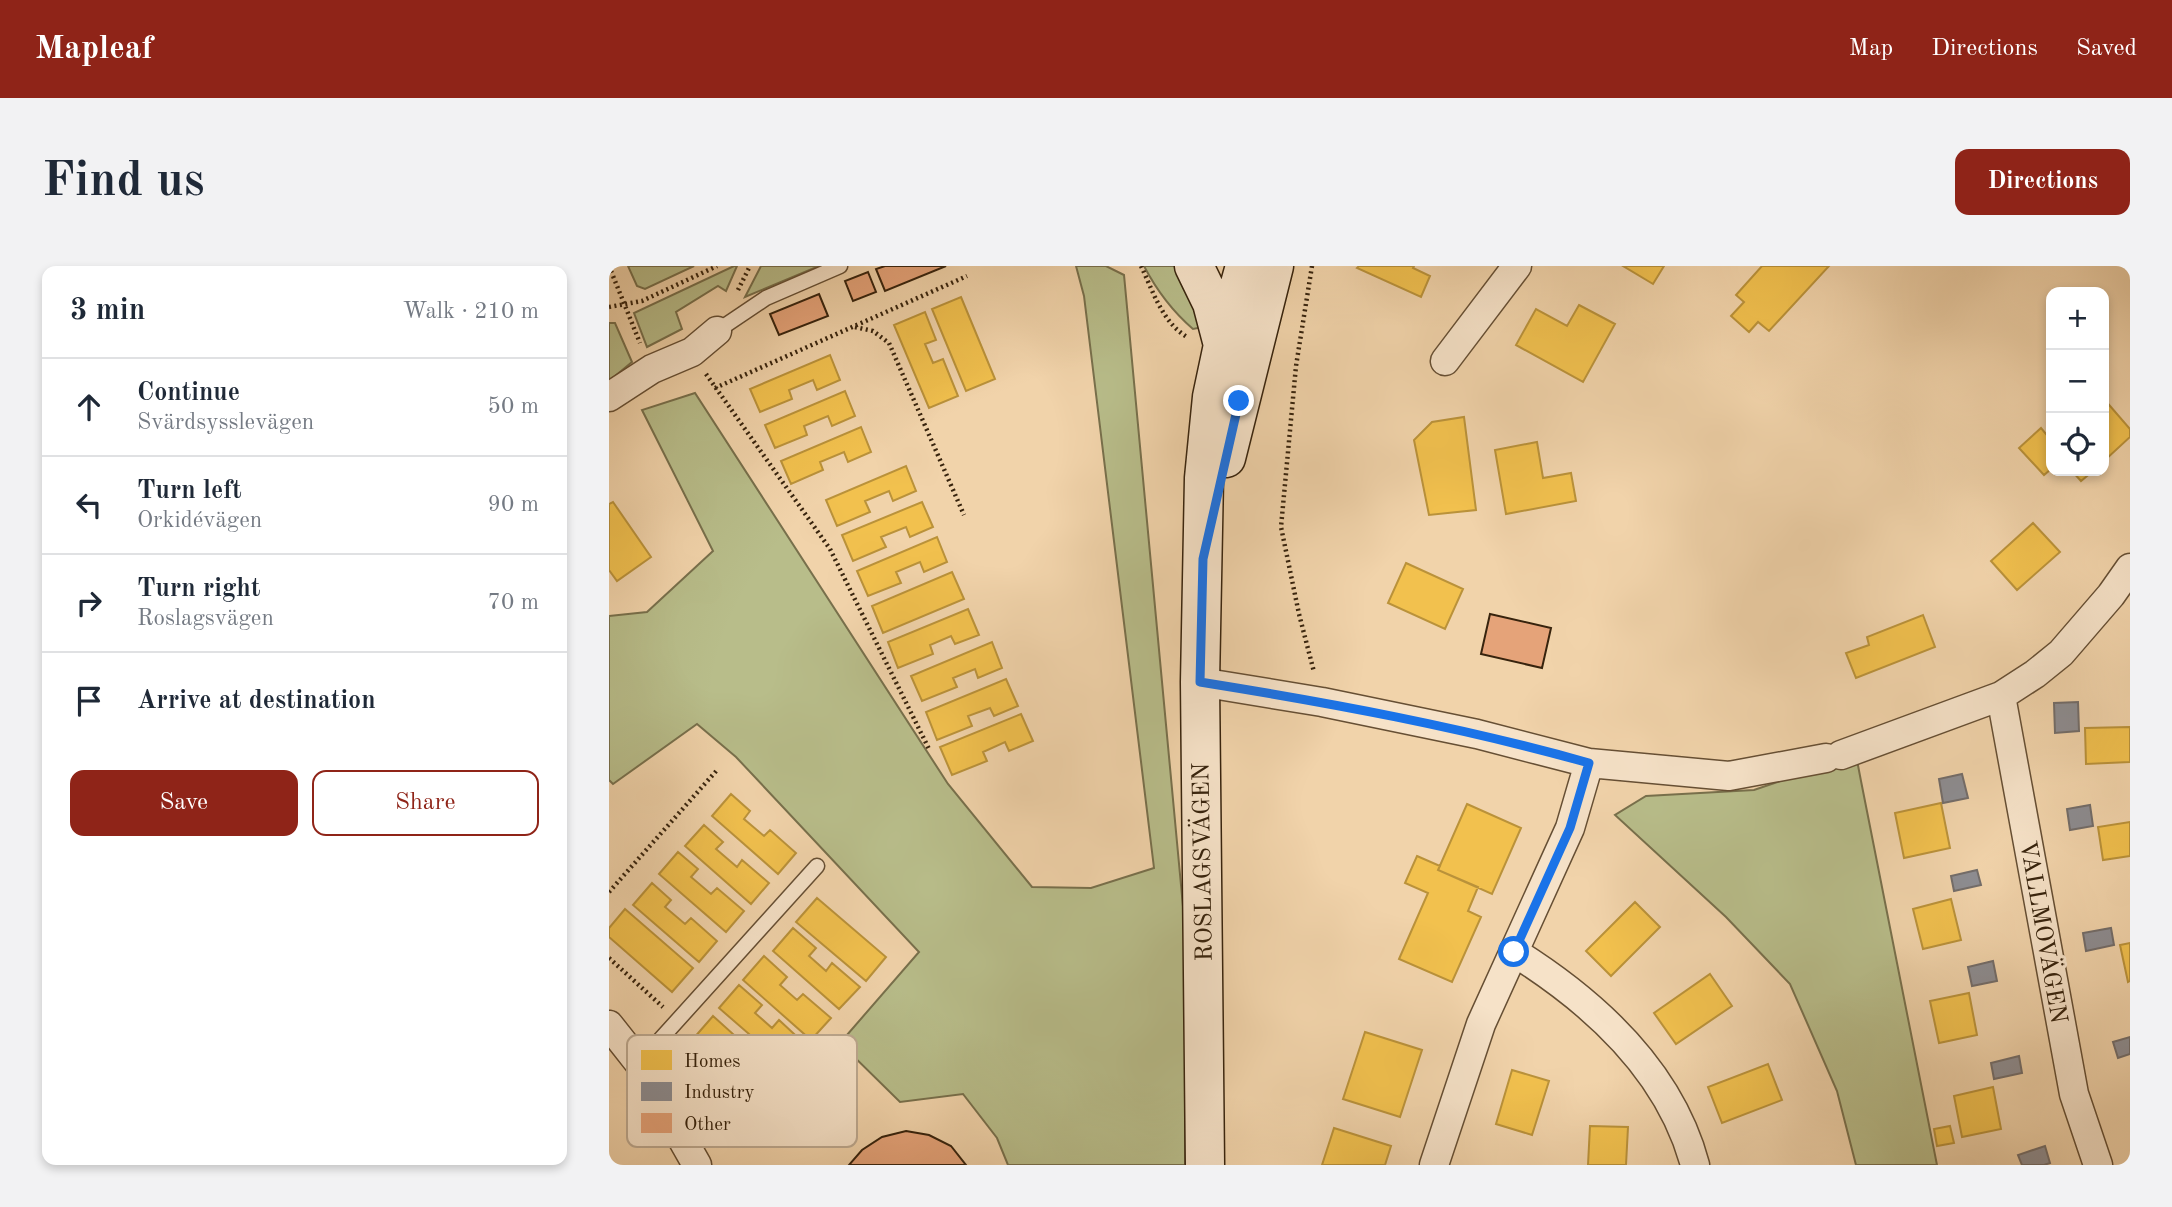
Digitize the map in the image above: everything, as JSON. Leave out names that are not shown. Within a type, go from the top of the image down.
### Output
[{"type":"main road","points":[[1194,266],[1212,303],[1208,342]]},
{"type":"main road","name":"ROSLAGSVÄGEN","points":[[1205,1165],[1200,682],[1203,478],[1212,397],[1208,342],[1245,266]]},
{"type":"main road","name":"ROSLAGSVÄGEN","points":[[1203,559],[1273,266]]},
{"type":"street","points":[[1445,361],[1517,266]]},
{"type":"street","points":[[609,397],[652,369],[692,352],[717,331]]},
{"type":"street","points":[[1200,682],[1322,702],[1499,740],[1589,763],[1729,776],[1833,756],[2001,696],[2061,653],[2111,595],[2130,568]]},
{"type":"street","name":"VALLMOVÄGEN","points":[[2001,696],[2072,1081],[2098,1165]]},
{"type":"street","points":[[1434,1165],[1481,1024],[1570,828],[1589,763]]},
{"type":"street","points":[[1514,952],[1552,976],[1590,1007],[1645,1065],[1666,1095],[1695,1165]]},
{"type":"street","points":[[609,1025],[627,1048]]},
{"type":"street","points":[[687,1147],[697,1165]]},
{"type":"lane","points":[[717,331],[766,298],[840,266]]},
{"type":"lane","points":[[664,1035],[817,866]]},
{"type":"path","points":[[610,266],[623,305],[652,369]]},
{"type":"path","points":[[609,307],[642,301],[717,266]]},
{"type":"path","points":[[1140,266],[1173,329],[1208,342]]},
{"type":"path","points":[[1312,266],[1296,366],[1281,527],[1299,614],[1322,702]]},
{"type":"path","points":[[715,388],[967,276]]},
{"type":"path","points":[[852,327],[873,331],[889,343],[964,515]]},
{"type":"path","points":[[692,352],[830,550],[929,749]]},
{"type":"path","points":[[609,892],[718,769]]},
{"type":"path","points":[[609,958],[678,1020]]},
{"type":"green space","points":[[628,266],[694,266],[645,289],[637,286]]},
{"type":"green space","points":[[737,266],[726,291],[718,286],[676,312],[682,329],[647,347],[634,313]]},
{"type":"green space","points":[[761,266],[819,266],[745,297]]},
{"type":"green space","points":[[1076,266],[1106,266],[1124,275],[1185,928],[1185,1165],[1008,1165],[997,1138],[963,1094],[900,1102],[857,1060],[857,1035],[847,1035],[919,952],[736,757],[697,724],[613,784],[609,780],[609,616],[647,612],[713,551],[642,410],[695,393],[948,784],[1032,887],[1091,888],[1154,868],[1084,296]]},
{"type":"green space","points":[[1144,266],[1182,266],[1203,327],[1193,329],[1178,315],[1159,292]]},
{"type":"green space","points":[[609,323],[615,323],[632,362],[609,381]]},
{"type":"green space","points":[[1856,755],[1937,1165],[1856,1165],[1837,1091],[1790,984],[1726,917],[1615,815],[1646,796],[1754,790]]},
{"type":"building: Homes","points":[[1414,266],[1413,268],[1430,276],[1421,297],[1357,268]]},
{"type":"building: Homes","points":[[1623,266],[1664,266],[1653,284]]},
{"type":"building: Homes","points":[[1762,266],[1829,266],[1769,331],[1758,322],[1749,332],[1731,316],[1744,302],[1736,295]]},
{"type":"building: Homes","points":[[961,297],[995,379],[966,391],[932,309]]},
{"type":"building: Homes","points":[[1579,305],[1615,324],[1583,382],[1516,345],[1536,309],[1567,326]]},
{"type":"building: Homes","points":[[925,312],[936,340],[925,344],[933,363],[943,359],[958,396],[929,408],[894,325]]},
{"type":"building: Homes","points":[[830,355],[840,380],[817,390],[813,380],[789,390],[792,399],[760,412],[750,389]]},
{"type":"building: Homes","points":[[845,391],[855,416],[832,426],[828,416],[804,426],[807,435],[775,448],[765,425]]},
{"type":"building: Homes","points":[[2109,405],[2130,429],[2130,437],[2109,456]]},
{"type":"building: Homes","points":[[1464,417],[1476,510],[1429,515],[1414,440],[1432,422]]},
{"type":"building: Homes","points":[[861,427],[871,452],[848,462],[844,452],[820,462],[823,470],[791,484],[781,461]]},
{"type":"building: Homes","points":[[2041,428],[2046,434],[2046,473],[2044,475],[2019,448]]},
{"type":"building: Homes","points":[[1537,442],[1543,478],[1571,473],[1576,501],[1506,514],[1495,450]]},
{"type":"building: Homes","points":[[906,466],[916,491],[893,501],[889,491],[865,501],[870,512],[837,526],[826,500]]},
{"type":"building: Homes","points":[[613,502],[651,557],[617,581],[609,570],[609,504]]},
{"type":"building: Homes","points":[[922,502],[933,527],[910,537],[906,527],[881,537],[886,547],[853,561],[842,535]]},
{"type":"building: Homes","points":[[2033,523],[2060,552],[2017,590],[1991,561]]},
{"type":"building: Homes","points":[[937,537],[947,562],[924,572],[920,562],[896,572],[901,583],[868,596],[857,571]]},
{"type":"building: Homes","points":[[1406,563],[1463,589],[1445,629],[1388,603]]},
{"type":"building: Homes","points":[[952,572],[964,599],[883,633],[872,606]]},
{"type":"building: Homes","points":[[968,609],[979,635],[955,644],[951,636],[930,645],[933,654],[898,668],[888,642]]},
{"type":"building: Homes","points":[[1923,615],[1935,647],[1856,678],[1846,653],[1869,645],[1867,637]]},
{"type":"building: Homes","points":[[992,642],[1002,668],[978,678],[975,669],[953,678],[957,687],[922,701],[911,676]]},
{"type":"building: Homes","points":[[1006,679],[1018,706],[994,716],[990,708],[968,716],[972,726],[937,740],[926,712]]},
{"type":"building: Homes","points":[[1021,714],[1033,741],[1009,751],[1005,742],[983,752],[987,761],[952,775],[940,747]]},
{"type":"building: Homes","points":[[2130,727],[2130,762],[2086,764],[2085,728]]},
{"type":"building: Homes","points":[[731,794],[750,811],[744,819],[764,836],[770,830],[796,853],[778,874],[712,816]]},
{"type":"building: Homes","points":[[1941,803],[1950,848],[1904,858],[1895,813]]},
{"type":"building: Homes","points":[[1467,804],[1521,828],[1492,894],[1438,870]]},
{"type":"building: Homes","points":[[2130,822],[2130,856],[2103,860],[2098,827]]},
{"type":"building: Homes","points":[[704,825],[723,842],[716,849],[737,867],[742,860],[769,883],[751,904],[685,846]]},
{"type":"building: Homes","points":[[678,852],[698,869],[691,877],[711,894],[717,888],[744,911],[726,932],[659,874]]},
{"type":"building: Homes","points":[[1417,856],[1440,866],[1438,870],[1478,887],[1468,911],[1481,917],[1452,982],[1399,959],[1428,893],[1405,883]]},
{"type":"building: Homes","points":[[652,883],[671,900],[665,907],[685,924],[691,918],[717,941],[699,962],[633,905]]},
{"type":"building: Homes","points":[[817,898],[886,957],[866,981],[796,922]]},
{"type":"building: Homes","points":[[1951,899],[1961,940],[1923,949],[1913,909]]},
{"type":"building: Homes","points":[[1635,902],[1660,927],[1611,976],[1586,951]]},
{"type":"building: Homes","points":[[625,909],[693,968],[672,992],[609,937],[609,928]]},
{"type":"building: Homes","points":[[793,928],[816,948],[809,956],[826,971],[832,963],[860,987],[839,1009],[773,951]]},
{"type":"building: Homes","points":[[2130,943],[2130,981],[2128,982],[2120,945]]},
{"type":"building: Homes","points":[[764,956],[787,977],[780,985],[797,1000],[803,994],[831,1018],[816,1035],[805,1035],[743,980]]},
{"type":"building: Homes","points":[[1710,974],[1732,1006],[1676,1044],[1654,1013]]},
{"type":"building: Homes","points":[[739,985],[762,1005],[755,1013],[772,1028],[779,1020],[795,1035],[750,1035],[719,1008]]},
{"type":"building: Homes","points":[[1969,993],[1977,1035],[1939,1043],[1930,1001]]},
{"type":"building: Homes","points":[[713,1016],[733,1034],[732,1035],[696,1035]]},
{"type":"building: Homes","points":[[1365,1032],[1422,1050],[1400,1117],[1343,1099]]},
{"type":"building: Homes","points":[[1768,1064],[1782,1100],[1722,1123],[1708,1087]]},
{"type":"building: Homes","points":[[1512,1070],[1549,1081],[1532,1135],[1496,1124]]},
{"type":"building: Homes","points":[[1993,1087],[2001,1129],[1962,1137],[1954,1096]]},
{"type":"building: Homes","points":[[1590,1126],[1628,1127],[1626,1165],[1588,1165]]},
{"type":"building: Homes","points":[[1950,1126],[1954,1143],[1937,1146],[1934,1129]]},
{"type":"building: Homes","points":[[1334,1128],[1391,1146],[1385,1165],[1322,1165]]},
{"type":"building: Industry","points":[[2078,702],[2079,731],[2055,733],[2054,703]]},
{"type":"building: Industry","points":[[1962,774],[1968,798],[1943,803],[1939,779]]},
{"type":"building: Industry","points":[[2090,805],[2093,826],[2070,830],[2067,809]]},
{"type":"building: Industry","points":[[1977,870],[1981,885],[1954,891],[1951,876]]},
{"type":"building: Industry","points":[[2111,928],[2114,945],[2086,951],[2083,933]]},
{"type":"building: Industry","points":[[1993,961],[1997,981],[1972,986],[1968,967]]},
{"type":"building: Industry","points":[[2130,1037],[2130,1054],[2118,1058],[2113,1042]]},
{"type":"building: Industry","points":[[2019,1056],[2022,1073],[1994,1079],[1991,1063]]},
{"type":"building: Industry","points":[[2045,1146],[2050,1163],[2022,1165],[2018,1155]]},
{"type":"building: Other","points":[[885,266],[946,266],[885,291],[876,269]]},
{"type":"building: Other","points":[[868,272],[876,292],[853,301],[845,281]]},
{"type":"building: Other","points":[[819,294],[828,316],[779,335],[770,314]]},
{"type":"building: Other","points":[[1490,614],[1551,628],[1542,668],[1481,654]]},
{"type":"building: Other","points":[[906,1131],[929,1135],[951,1146],[966,1165],[849,1165],[862,1150],[882,1137]]},
{"type":"route","points":[[1239,401],[1203,559],[1200,682],[1322,702],[1476,734],[1589,763],[1570,828],[1514,952]]}]
